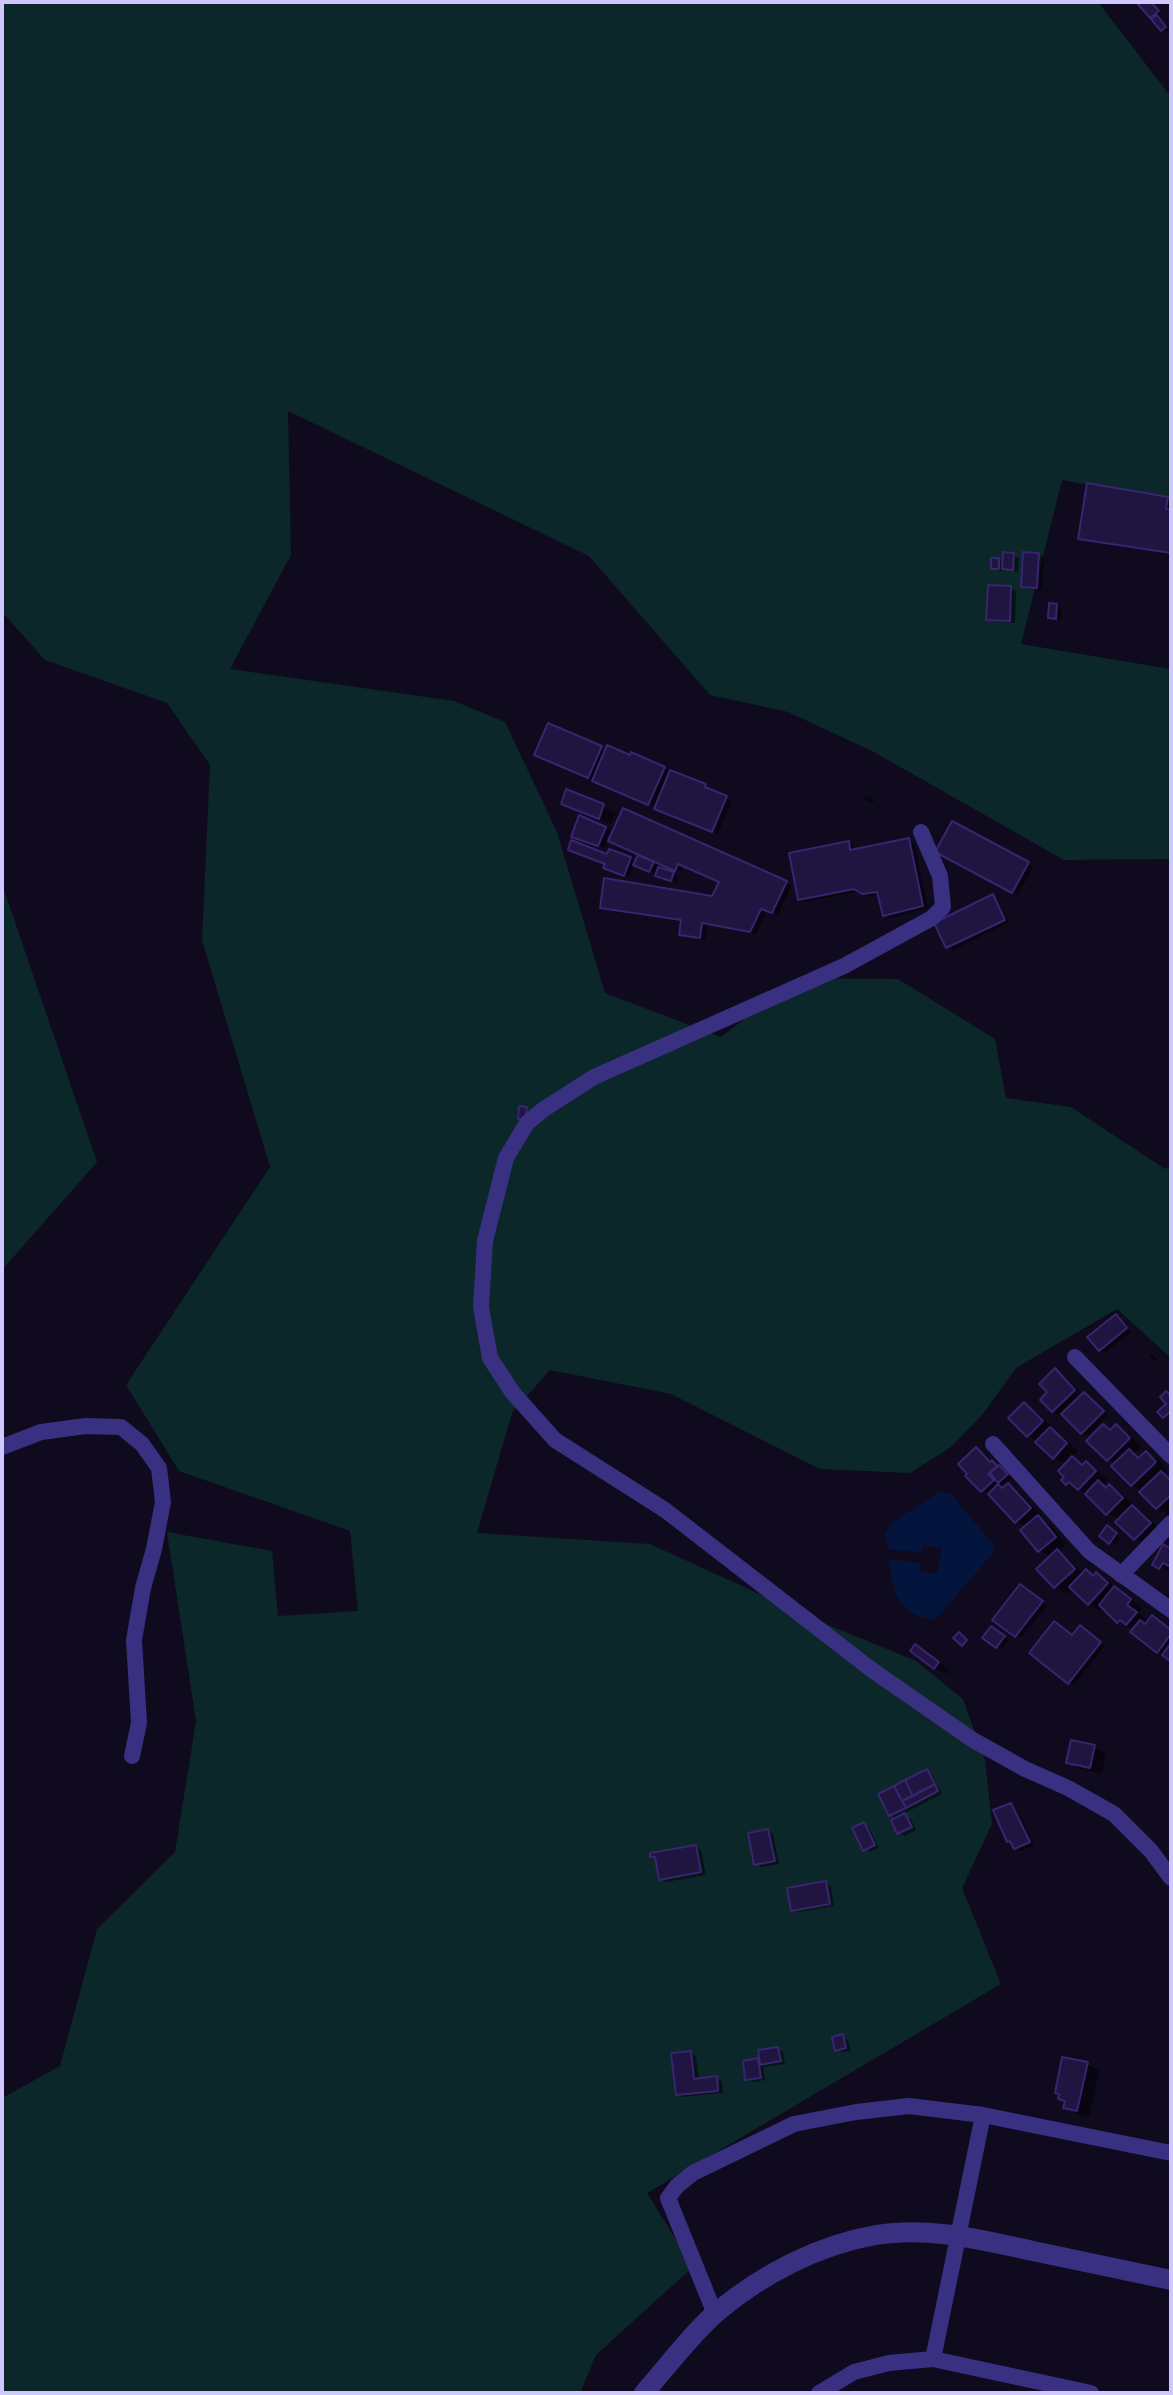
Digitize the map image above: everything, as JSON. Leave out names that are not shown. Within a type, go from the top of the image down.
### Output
[{"type":"street","points":[[921,832],[940,876],[943,907],[932,918],[844,966],[594,1077],[527,1123],[506,1158],[485,1241],[481,1307],[490,1358],[513,1393],[555,1440],[665,1510],[872,1670],[973,1740],[1114,1814],[1151,1851],[1171,1878]]},
{"type":"street","points":[[1075,1357],[1167,1445]]},
{"type":"street","points":[[2,1447],[41,1432],[86,1426],[121,1427],[142,1444],[159,1468],[163,1502],[134,1640],[139,1723],[132,1756]]},
{"type":"street","points":[[993,1444],[1089,1551],[1171,1610]]},
{"type":"street","points":[[1121,1575],[1171,1523]]},
{"type":"street","points":[[715,2314],[668,2198],[693,2173],[794,2124],[909,2106],[983,2115],[1171,2153]]},
{"type":"street","points":[[933,2359],[983,2115]]},
{"type":"street","points":[[644,2393],[715,2314],[755,2283],[790,2263],[834,2246],[877,2235],[957,2235],[1171,2280]]},
{"type":"street","points":[[819,2393],[854,2372],[889,2363],[933,2359],[1013,2386],[1091,2393]]},
{"type":"green space","points":[[2,2],[1098,2],[1171,97],[1171,500],[1062,480],[1021,644],[1171,669],[1171,859],[1064,860],[872,751],[788,712],[710,695],[589,556],[288,411],[291,555],[230,669],[454,701],[505,722],[557,832],[605,993],[721,1037],[798,978],[898,979],[995,1039],[1006,1098],[1071,1107],[1165,1169],[1171,1166],[1171,1358],[1117,1309],[1016,1368],[982,1415],[951,1447],[910,1473],[820,1469],[671,1394],[550,1370],[512,1413],[477,1533],[650,1544],[814,1619],[916,1661],[963,1699],[985,1760],[992,1824],[962,1888],[1001,1984],[647,2193],[693,2267],[596,2355],[580,2393],[2,2393],[2,2098],[60,2066],[97,1929],[175,1852],[196,1721],[167,1532],[272,1551],[278,1616],[358,1611],[350,1531],[179,1471],[126,1385],[270,1167],[202,940],[210,765],[167,703],[45,660],[2,612]]},
{"type":"green space","points":[[2,884],[97,1162],[2,1270]]},
{"type":"water","points":[[937,1493],[951,1494],[993,1544],[994,1552],[935,1620],[912,1612],[899,1600],[888,1559],[920,1563],[919,1570],[937,1574],[942,1548],[923,1545],[922,1553],[889,1549],[885,1534],[891,1523]]},
{"type":"building","points":[[1136,2],[1151,2],[1159,11],[1150,18]]},
{"type":"building","points":[[1157,15],[1166,27],[1161,31],[1151,19]]},
{"type":"building","points":[[1087,483],[1168,497],[1166,509],[1171,510],[1171,553],[1078,539]]},
{"type":"building","points":[[1003,552],[1014,553],[1013,570],[1002,569]]},
{"type":"building","points":[[1023,552],[1039,553],[1037,588],[1021,587]]},
{"type":"building","points":[[991,558],[999,558],[999,569],[991,569]]},
{"type":"building","points":[[988,585],[1011,586],[1010,621],[986,620]]},
{"type":"building","points":[[1049,603],[1057,604],[1056,619],[1048,618]]},
{"type":"building","points":[[548,723],[602,746],[588,778],[534,755]]},
{"type":"building","points":[[607,745],[665,767],[648,805],[592,781]]},
{"type":"building","points":[[670,770],[727,796],[712,832],[654,809]]},
{"type":"building","points":[[566,789],[604,804],[599,819],[561,804]]},
{"type":"building","points":[[623,808],[787,881],[772,913],[761,909],[750,932],[702,923],[700,938],[679,935],[681,920],[600,908],[604,878],[712,896],[719,882],[678,864],[675,871],[608,841]]},
{"type":"building","points":[[579,815],[606,827],[598,846],[571,837]]},
{"type":"building","points":[[952,821],[1029,862],[1012,893],[935,852]]},
{"type":"building","points":[[909,838],[923,906],[883,916],[877,892],[862,894],[854,889],[798,900],[789,853],[849,841],[850,850]]},
{"type":"building","points":[[571,840],[607,854],[609,849],[631,857],[624,876],[603,868],[605,864],[568,850]]},
{"type":"building","points":[[638,855],[654,862],[649,872],[633,865]]},
{"type":"building","points":[[658,867],[674,872],[671,881],[655,876]]},
{"type":"building","points":[[993,894],[1005,920],[946,948],[934,923]]},
{"type":"building","points":[[519,1106],[527,1107],[525,1119],[518,1119]]},
{"type":"building","points":[[1116,1314],[1127,1328],[1099,1351],[1087,1337]]},
{"type":"building","points":[[1055,1368],[1075,1390],[1052,1412],[1040,1400],[1047,1392],[1039,1384]]},
{"type":"building","points":[[1166,1391],[1171,1396],[1171,1411],[1163,1418],[1157,1412],[1166,1404],[1160,1397]]},
{"type":"building","points":[[1084,1392],[1104,1411],[1081,1434],[1061,1414]]},
{"type":"building","points":[[1024,1402],[1043,1421],[1027,1437],[1008,1418]]},
{"type":"building","points":[[1103,1424],[1110,1430],[1116,1424],[1130,1438],[1107,1461],[1086,1441]]},
{"type":"building","points":[[1050,1427],[1067,1443],[1053,1459],[1035,1442]]},
{"type":"building","points":[[976,1447],[997,1466],[988,1474],[994,1480],[981,1492],[958,1464]]},
{"type":"building","points":[[1129,1449],[1138,1458],[1146,1451],[1156,1462],[1131,1486],[1111,1466]]},
{"type":"building","points":[[1072,1456],[1082,1465],[1086,1461],[1096,1471],[1078,1490],[1069,1482],[1066,1485],[1058,1471]]},
{"type":"building","points":[[999,1465],[1008,1474],[998,1483],[990,1473]]},
{"type":"building","points":[[1161,1471],[1171,1481],[1171,1495],[1156,1509],[1139,1492]]},
{"type":"building","points":[[1098,1480],[1106,1488],[1109,1484],[1123,1498],[1106,1515],[1085,1494]]},
{"type":"building","points":[[1008,1483],[1031,1508],[1015,1523],[988,1494],[998,1484],[1002,1488]]},
{"type":"building","points":[[1132,1505],[1151,1523],[1134,1540],[1115,1522]]},
{"type":"building","points":[[1038,1515],[1056,1537],[1038,1552],[1020,1530]]},
{"type":"building","points":[[1107,1525],[1117,1533],[1109,1544],[1099,1536]]},
{"type":"building","points":[[1163,1544],[1171,1549],[1171,1567],[1163,1563],[1159,1569],[1152,1565]]},
{"type":"building","points":[[1057,1549],[1075,1569],[1054,1588],[1036,1569]]},
{"type":"building","points":[[1086,1569],[1093,1576],[1096,1572],[1108,1583],[1088,1605],[1069,1587]]},
{"type":"building","points":[[1020,1584],[1043,1601],[1015,1637],[992,1620]]},
{"type":"building","points":[[1114,1586],[1131,1599],[1127,1605],[1137,1612],[1126,1625],[1120,1620],[1117,1623],[1099,1605]]},
{"type":"building","points":[[1152,1615],[1171,1630],[1157,1653],[1130,1632],[1140,1620],[1145,1624]]},
{"type":"building","points":[[1054,1621],[1072,1635],[1080,1625],[1101,1642],[1068,1684],[1029,1653]]},
{"type":"building","points":[[991,1626],[1005,1636],[996,1648],[982,1638]]},
{"type":"building","points":[[959,1632],[967,1640],[962,1646],[953,1638]]},
{"type":"building","points":[[1171,1643],[1171,1662],[1162,1655]]},
{"type":"building","points":[[915,1644],[939,1662],[934,1669],[910,1651]]},
{"type":"building","points":[[1071,1740],[1095,1745],[1090,1768],[1066,1763]]},
{"type":"building","points":[[927,1769],[935,1784],[913,1796],[905,1780]]},
{"type":"building","points":[[905,1780],[913,1796],[902,1801],[894,1786]]},
{"type":"building","points":[[935,1784],[938,1791],[906,1808],[902,1801]]},
{"type":"building","points":[[894,1786],[906,1808],[889,1816],[878,1794]]},
{"type":"building","points":[[1011,1803],[1030,1842],[1014,1849],[1010,1841],[1007,1842],[993,1810]]},
{"type":"building","points":[[905,1813],[912,1827],[897,1834],[891,1820]]},
{"type":"building","points":[[864,1822],[875,1845],[863,1851],[852,1828]]},
{"type":"building","points":[[768,1829],[775,1861],[754,1865],[748,1833]]},
{"type":"building","points":[[696,1845],[701,1872],[659,1880],[655,1857],[650,1857],[650,1853]]},
{"type":"building","points":[[826,1881],[830,1904],[791,1911],[787,1888]]},
{"type":"building","points":[[843,2034],[846,2048],[835,2051],[832,2037]]},
{"type":"building","points":[[778,2047],[781,2061],[760,2065],[758,2050]]},
{"type":"building","points":[[691,2051],[694,2079],[717,2076],[718,2091],[676,2095],[671,2053]]},
{"type":"building","points":[[1062,2057],[1088,2062],[1077,2111],[1063,2108],[1065,2101],[1058,2099],[1059,2094],[1055,2093]]},
{"type":"building","points":[[758,2058],[761,2078],[745,2080],[743,2061]]}]
